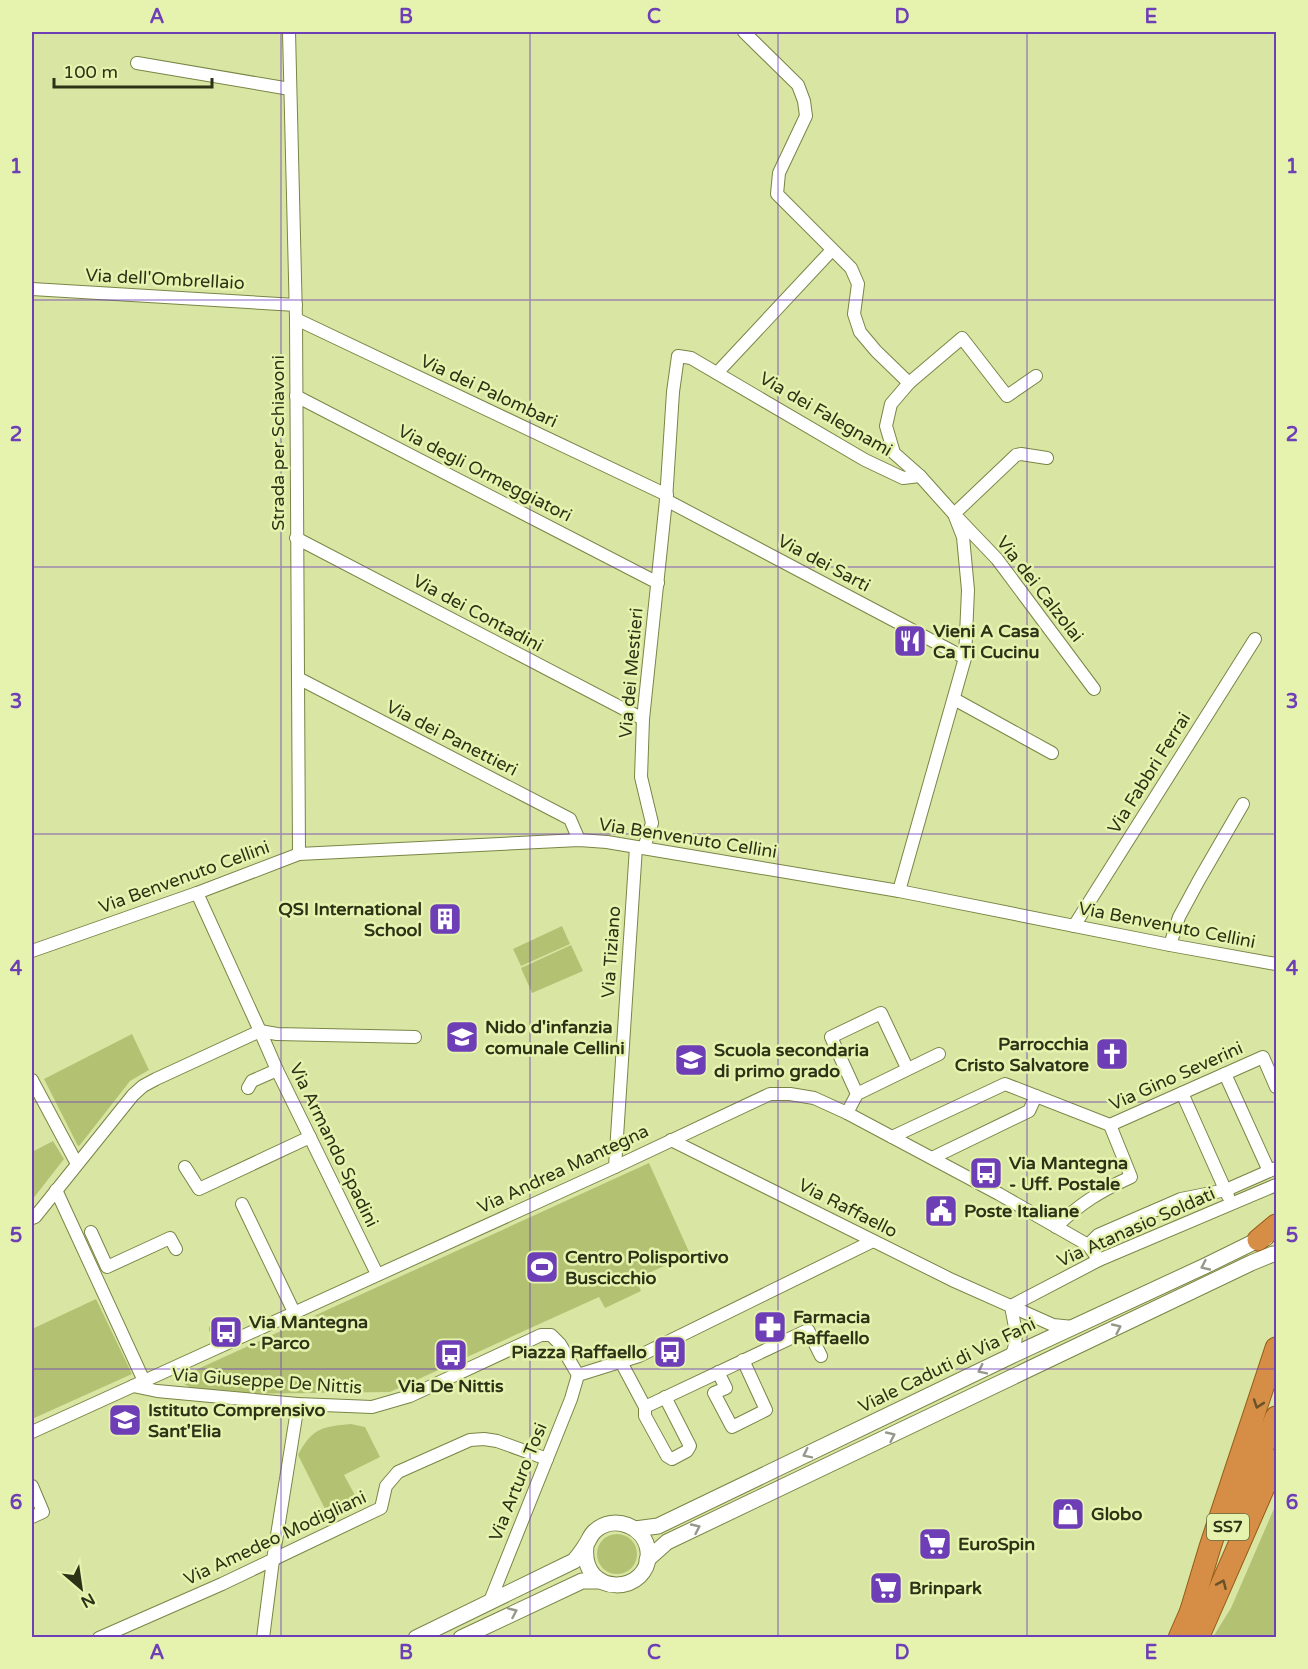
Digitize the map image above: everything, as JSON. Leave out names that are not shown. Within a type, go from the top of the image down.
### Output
[{"type":"highway","points":[[1272,1247],[1276,1225]]},
{"type":"highway","points":[[1191,1610],[1276,1348]]},
{"type":"highway","name":"SS7","points":[[1179,1638],[1276,1417]]},
{"type":"highway","name":"SS7","points":[[1198,1638],[1276,1460]]},
{"type":"street","name":"Strada per Schiavoni","points":[[289,32],[296,305],[299,854]]},
{"type":"street","points":[[744,32],[798,85],[804,101],[806,116],[779,173],[777,194],[851,268],[858,284],[855,314],[860,332],[909,383]]},
{"type":"street","points":[[137,63],[290,89]]},
{"type":"street","points":[[717,373],[832,250]]},
{"type":"street","name":"Via dell'Ombrellaio","points":[[32,289],[296,305]]},
{"type":"street","name":"Via dei Palombari","points":[[296,319],[666,497]]},
{"type":"street","points":[[899,891],[965,658],[968,590],[963,537],[954,513],[920,476],[894,453],[886,426],[891,404],[909,383],[962,338],[1007,396],[1036,376]]},
{"type":"street","name":"Via dei Falegnami","points":[[666,497],[673,392],[678,356],[691,357],[865,460],[903,478],[920,476]]},
{"type":"street","name":"Via degli Ormeggiatori","points":[[296,396],[658,583]]},
{"type":"street","points":[[954,513],[1016,455],[1047,458]]},
{"type":"street","name":"Via dei Mestieri","points":[[640,848],[652,823],[641,777],[643,719],[666,497]]},
{"type":"street","name":"Via dei Sarti","points":[[666,497],[965,658]]},
{"type":"street","name":"Via dei Calzolai","points":[[954,513],[997,559],[1094,689]]},
{"type":"street","name":"Via dei Contadini","points":[[297,538],[643,719]]},
{"type":"street","name":"Via Fabbri Ferrai","points":[[1074,926],[1255,639]]},
{"type":"street","name":"Via dei Panettieri","points":[[298,678],[570,819],[579,840]]},
{"type":"street","points":[[954,699],[1052,753]]},
{"type":"street","points":[[1170,945],[1184,907],[1243,804]]},
{"type":"street","name":"Via Benvenuto Cellini","points":[[32,951],[197,893],[299,854],[579,840],[607,842],[899,891],[1276,964]]},
{"type":"street","name":"Via Tiziano","points":[[615,1167],[640,848]]},
{"type":"street","name":"Via Armando Spadini","points":[[197,893],[277,1070],[376,1274]]},
{"type":"street","points":[[857,1094],[831,1037],[881,1013],[908,1068]]},
{"type":"street","points":[[32,1218],[133,1095],[143,1086],[260,1031]]},
{"type":"street","name":"Via Armando Spadini","points":[[260,1031],[277,1034],[415,1037]]},
{"type":"street","points":[[847,1113],[857,1094],[939,1054]]},
{"type":"street","name":"Via Gino Severini","points":[[892,1137],[1005,1084],[1110,1125],[1263,1057],[1276,1087]]},
{"type":"street","points":[[248,1088],[252,1081],[277,1070]]},
{"type":"street","points":[[1225,1074],[1273,1169]]},
{"type":"street","points":[[32,1080],[77,1164]]},
{"type":"street","points":[[1182,1093],[1232,1205]]},
{"type":"street","name":"Via Andrea Mantegna","points":[[32,1432],[615,1167],[770,1094],[790,1094],[814,1098],[847,1113],[1088,1245],[1098,1260]]},
{"type":"street","points":[[932,1158],[1029,1112],[1036,1096]]},
{"type":"street","points":[[1056,1227],[1103,1190],[1131,1177],[1110,1125]]},
{"type":"street","points":[[185,1167],[199,1189],[310,1137]]},
{"type":"street","name":"Via Raffaello","points":[[671,1140],[952,1280],[1053,1325],[1073,1327]]},
{"type":"street","name":"Via Atanasio Soldati","points":[[1088,1245],[1098,1235],[1181,1199],[1226,1190],[1273,1169]]},
{"type":"street","name":"Via Atanasio Soldati","points":[[1011,1306],[1098,1260],[1276,1185]]},
{"type":"street","points":[[56,1190],[139,1384]]},
{"type":"street","points":[[242,1204],[294,1312]]},
{"type":"street","points":[[92,1232],[107,1267],[170,1238],[176,1248]]},
{"type":"street","points":[[578,1375],[649,1351],[873,1241]]},
{"type":"street","points":[[647,1560],[667,1542],[1251,1263],[1272,1247]]},
{"type":"street","name":"Viale Caduti di Via Fani","points":[[416,1638],[574,1561],[590,1537],[606,1524],[626,1524],[635,1529],[657,1526],[1011,1356],[1205,1266],[1272,1247]]},
{"type":"street","points":[[1011,1306],[1017,1339],[1011,1356]]},
{"type":"street","points":[[216,1329],[224,1344]]},
{"type":"street","points":[[645,1407],[808,1330],[820,1356]]},
{"type":"street","name":"Via Giuseppe De Nittis","points":[[139,1384],[157,1391],[298,1404],[372,1407],[410,1396],[541,1335],[551,1335],[560,1344],[578,1375]]},
{"type":"street","points":[[718,1372],[726,1388],[714,1394],[732,1427],[766,1410],[743,1360]]},
{"type":"street","points":[[621,1362],[645,1407],[645,1416],[667,1456],[672,1459],[687,1451],[690,1446],[665,1397]]},
{"type":"street","name":"Via Arturo Tosi","points":[[490,1601],[571,1399],[578,1375]]},
{"type":"street","points":[[263,1638],[298,1404]]},
{"type":"street","name":"Via Amedeo Modigliani","points":[[99,1638],[273,1560],[381,1508],[386,1486],[398,1472],[470,1440],[484,1438],[498,1441],[547,1459]]},
{"type":"street","points":[[32,1490],[43,1512],[32,1517]]},
{"type":"street","points":[[586,1546],[587,1566],[592,1575],[608,1585],[628,1584],[643,1571],[647,1560],[646,1543],[635,1529]]},
{"type":"street","points":[[460,1638],[582,1581],[600,1581]]},
{"type":"green space","points":[[562,926],[570,944],[521,966],[513,949]]},
{"type":"green space","points":[[571,945],[583,971],[532,993],[521,968]]},
{"type":"green space","points":[[132,1034],[149,1070],[130,1081],[78,1146],[44,1079]]},
{"type":"green space","points":[[53,1141],[64,1159],[32,1200],[32,1152]]},
{"type":"green space","name":"Centro Polisportivo Buscicchio","points":[[649,1163],[690,1254],[636,1279],[641,1291],[605,1308],[599,1297],[390,1392],[232,1394],[193,1389],[184,1384],[185,1377],[189,1373]]},
{"type":"green space","points":[[96,1299],[132,1374],[32,1419],[32,1329]]},
{"type":"green space","points":[[351,1424],[365,1427],[380,1457],[344,1475],[356,1497],[327,1513],[298,1455],[303,1446],[319,1430]]},
{"type":"green space","points":[[1276,1504],[1276,1637],[1213,1637],[1231,1608]]},
{"type":"green space","points":[[617,1534],[625,1535],[631,1540],[636,1546],[636,1562],[631,1568],[625,1573],[617,1574],[609,1573],[603,1568],[598,1562],[597,1554],[598,1546],[603,1540],[609,1535]]},
{"type":"place","name":"Vieni A Casa Ca Ti Cucinu","points":[[910,641]]},
{"type":"place","name":"QSI International School","points":[[445,919]]},
{"type":"place","name":"Nido d'infanzia comunale Cellini","points":[[462,1037]]},
{"type":"place","name":"Parrocchia Cristo Salvatore","points":[[1112,1054]]},
{"type":"place","name":"Scuola secondaria di primo grado","points":[[691,1060]]},
{"type":"place","name":"Via Mantegna - Uff. Postale","points":[[986,1173]]},
{"type":"place","name":"Poste Italiane","points":[[941,1211]]},
{"type":"place","name":"Centro Polisportivo Buscicchio","points":[[542,1267]]},
{"type":"place","name":"Farmacia Raffaello","points":[[770,1327]]},
{"type":"place","name":"Via Mantegna - Parco","points":[[226,1332]]},
{"type":"place","name":"Piazza Raffaello","points":[[670,1352]]},
{"type":"place","name":"Via De Nittis","points":[[451,1355]]},
{"type":"place","name":"Istituto Comprensivo Sant'Elia","points":[[125,1420]]},
{"type":"place","name":"Globo","points":[[1068,1514]]},
{"type":"place","name":"EuroSpin","points":[[935,1544]]},
{"type":"place","name":"Brinpark","points":[[886,1588]]}]
